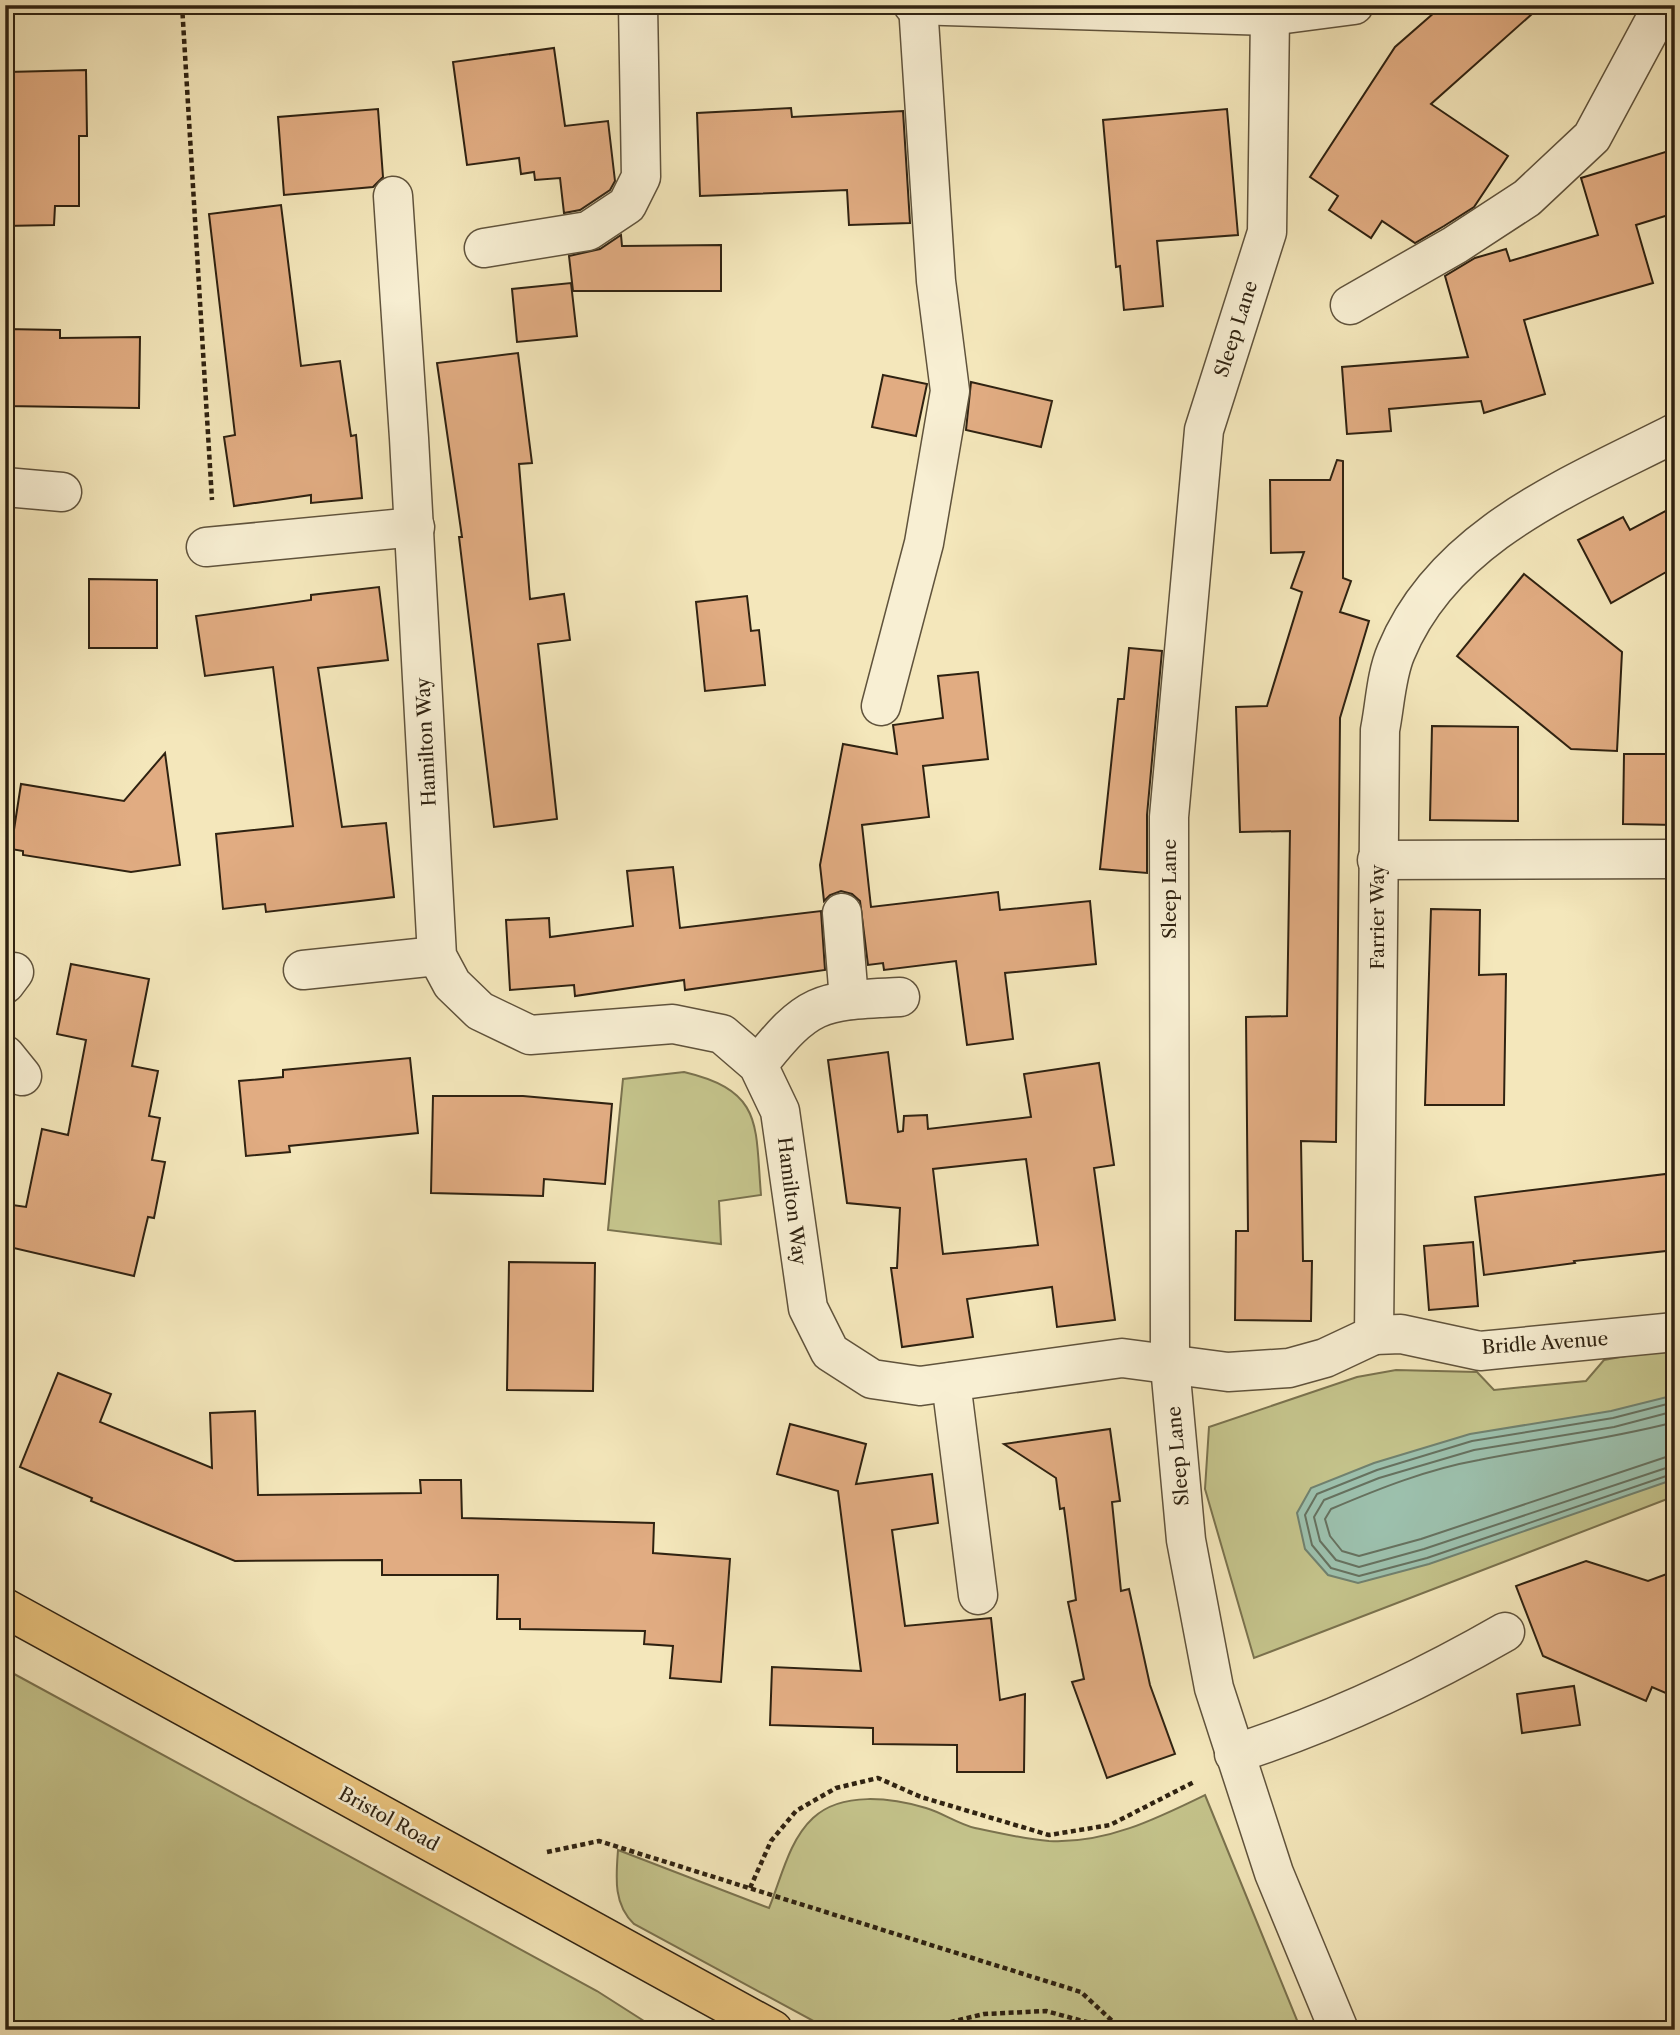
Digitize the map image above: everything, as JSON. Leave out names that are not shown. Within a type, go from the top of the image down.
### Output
[{"type":"highway","name":"Bristol Road","points":[[5,1608],[773,2030]]},
{"type":"street","points":[[484,248],[588,231],[627,205],[641,177],[638,5]]},
{"type":"street","points":[[913,5],[1270,16],[1354,5]]},
{"type":"street","points":[[881,706],[924,543],[950,391],[936,281],[918,5]]},
{"type":"street","points":[[1350,305],[1455,245],[1527,198],[1592,136],[1663,5]]},
{"type":"street","name":"Sleep Lane","points":[[1270,16],[1267,232],[1204,430],[1169,817],[1170,1366],[1186,1540],[1214,1689],[1274,1873],[1339,2030]]},
{"type":"street","name":"Hamilton Way","points":[[393,197],[410,438],[437,956],[452,984],[480,1011],[530,1035],[673,1024],[722,1034],[758,1065],[780,1111],[808,1308],[830,1352],[872,1379],[920,1386],[1122,1358],[1170,1366]]},
{"type":"street","name":"Farrier Way","points":[[1374,1335],[1380,730],[1395,653],[1423,602],[1479,542],[1518,515],[1675,433]]},
{"type":"street","points":[[5,487],[62,492]]},
{"type":"street","points":[[212,546],[415,527]]},
{"type":"street","points":[[1377,860],[1675,859]]},
{"type":"street","points":[[842,913],[849,1000]]},
{"type":"street","points":[[303,970],[437,956]]},
{"type":"street","points":[[758,1065],[783,1034],[809,1011],[828,1003],[900,997]]},
{"type":"street","name":"Bridle Avenue","points":[[1374,1335],[1401,1334],[1480,1351],[1675,1332]]},
{"type":"street","points":[[1170,1366],[1228,1372],[1289,1368],[1325,1358],[1374,1335]]},
{"type":"street","points":[[951,1382],[978,1595]]},
{"type":"street","points":[[1237,1760],[1373,1702],[1505,1632]]},
{"type":"path","points":[[182,5],[212,546]]},
{"type":"path","points":[[750,1888],[771,1841],[796,1811],[846,1785],[878,1778],[921,1797],[1049,1835],[1110,1825],[1237,1760]]},
{"type":"path","points":[[474,1867],[599,1841],[1081,1992],[1122,2030]]},
{"type":"path","points":[[917,2030],[984,2014],[1046,2011],[1116,2030]]},
{"type":"shaded area","points":[[684,1072],[729,1089],[742,1101],[755,1130],[761,1195],[719,1201],[721,1244],[608,1230],[623,1079]]},
{"type":"shaded area","points":[[1675,1347],[1675,1496],[1254,1658],[1205,1489],[1209,1427],[1357,1377],[1396,1370],[1477,1372],[1494,1390],[1586,1381],[1604,1360]]},
{"type":"shaded area","points":[[5,1669],[597,1991],[658,2030],[5,2030]]},
{"type":"shaded area","points":[[1205,1795],[1301,2030],[830,2030],[634,1924],[622,1908],[617,1890],[618,1850],[769,1908],[786,1860],[805,1827],[825,1809],[853,1800],[913,1804],[975,1828],[1031,1839],[1070,1841],[1130,1828]]},
{"type":"water","points":[[1675,1395],[1675,1479],[1429,1564],[1358,1583],[1328,1575],[1305,1549],[1297,1513],[1311,1488],[1374,1463],[1470,1434],[1611,1411]]},
{"type":"building","points":[[1443,5],[1542,5],[1431,104],[1508,156],[1474,207],[1444,226],[1415,243],[1382,221],[1371,238],[1329,210],[1338,196],[1310,177],[1395,47]]},
{"type":"building","points":[[554,48],[565,126],[608,121],[615,181],[610,190],[580,210],[564,213],[560,178],[535,180],[534,172],[521,174],[519,158],[467,165],[453,62]]},
{"type":"building","points":[[86,70],[87,136],[79,136],[79,206],[55,206],[54,225],[5,226],[5,159],[9,159],[8,72]]},
{"type":"building","points":[[791,108],[792,117],[903,111],[910,223],[849,225],[847,190],[700,196],[697,113]]},
{"type":"building","points":[[378,109],[383,177],[373,187],[284,195],[278,117]]},
{"type":"building","points":[[1227,109],[1238,235],[1157,241],[1163,306],[1124,310],[1120,266],[1116,267],[1103,120]]},
{"type":"building","points":[[1675,149],[1675,213],[1636,225],[1653,283],[1524,320],[1545,394],[1484,413],[1481,401],[1389,409],[1391,431],[1347,434],[1342,367],[1468,357],[1445,276],[1475,258],[1506,249],[1510,261],[1598,235],[1581,178]]},
{"type":"building","points":[[281,205],[301,366],[340,361],[351,436],[356,435],[362,498],[311,503],[311,495],[234,506],[224,437],[235,435],[209,214]]},
{"type":"building","points":[[621,235],[622,246],[721,245],[721,291],[573,291],[569,256],[600,249]]},
{"type":"building","points":[[571,283],[577,336],[517,342],[512,289]]},
{"type":"building","points":[[5,329],[60,330],[60,338],[140,337],[139,408],[5,406]]},
{"type":"building","points":[[518,353],[532,463],[519,464],[530,599],[564,594],[570,640],[538,644],[557,819],[494,827],[459,537],[462,537],[437,363]]},
{"type":"building","points":[[883,375],[927,384],[916,436],[872,427]]},
{"type":"building","points":[[971,382],[1052,401],[1041,447],[966,430]]},
{"type":"building","points":[[1337,460],[1343,461],[1343,578],[1351,581],[1340,612],[1369,621],[1340,718],[1336,1142],[1301,1141],[1303,1261],[1312,1261],[1311,1321],[1235,1320],[1236,1231],[1248,1231],[1246,1017],[1287,1016],[1290,831],[1240,832],[1236,707],[1267,706],[1302,592],[1291,588],[1304,552],[1271,553],[1270,480],[1330,480]]},
{"type":"building","points":[[1675,506],[1675,567],[1611,603],[1578,540],[1623,517],[1630,530]]},
{"type":"building","points":[[1524,574],[1622,652],[1617,751],[1571,749],[1457,656]]},
{"type":"building","points":[[89,579],[157,580],[157,648],[89,648]]},
{"type":"building","points":[[379,587],[388,660],[318,668],[342,827],[386,823],[394,897],[266,912],[265,904],[223,909],[216,834],[293,826],[273,667],[205,676],[196,616],[311,600],[311,595]]},
{"type":"building","points":[[747,596],[751,631],[759,630],[765,685],[705,691],[696,602]]},
{"type":"building","points":[[1129,648],[1162,651],[1147,815],[1147,873],[1100,869],[1118,699],[1124,699]]},
{"type":"building","points":[[978,672],[988,759],[923,766],[929,817],[862,825],[871,907],[998,892],[1000,910],[1090,901],[1096,964],[1005,973],[1013,1039],[967,1045],[956,961],[884,970],[883,963],[868,965],[860,901],[852,894],[841,891],[830,895],[824,901],[820,865],[843,744],[897,754],[893,725],[943,718],[938,676]]},
{"type":"building","points":[[1432,726],[1518,727],[1518,821],[1430,820]]},
{"type":"building","points":[[165,753],[180,865],[131,872],[23,855],[23,851],[11,849],[21,784],[124,801]]},
{"type":"building","points":[[1624,754],[1675,754],[1675,825],[1623,824]]},
{"type":"building","points":[[673,867],[680,928],[821,911],[825,970],[685,990],[684,980],[575,996],[574,985],[510,990],[506,920],[549,918],[550,937],[633,926],[627,871]]},
{"type":"building","points":[[1431,909],[1480,910],[1479,975],[1506,974],[1504,1105],[1425,1105]]},
{"type":"building","points":[[71,964],[149,979],[132,1066],[158,1071],[149,1116],[160,1118],[152,1160],[165,1162],[154,1218],[148,1217],[134,1276],[5,1246],[5,1204],[26,1207],[42,1129],[68,1135],[86,1040],[57,1034]]},
{"type":"building","points":[[888,1052],[898,1132],[903,1131],[904,1116],[927,1115],[928,1129],[1031,1117],[1024,1074],[1099,1063],[1114,1165],[1094,1168],[1115,1320],[1057,1327],[1052,1287],[967,1299],[973,1337],[902,1347],[891,1268],[897,1268],[900,1208],[847,1203],[828,1060]],"holes":[[[1026,1159],[1038,1245],[943,1254],[933,1169]]]},
{"type":"building","points":[[410,1058],[418,1133],[289,1146],[290,1152],[246,1156],[239,1081],[283,1077],[283,1070]]},
{"type":"building","points":[[433,1096],[523,1096],[612,1104],[605,1184],[544,1179],[543,1196],[431,1193]]},
{"type":"building","points":[[1666,1174],[1666,1178],[1675,1177],[1675,1250],[1574,1261],[1575,1263],[1484,1275],[1475,1197]]},
{"type":"building","points":[[1473,1242],[1478,1306],[1429,1310],[1424,1246]]},
{"type":"building","points":[[509,1262],[595,1263],[593,1391],[507,1390]]},
{"type":"building","points":[[58,1373],[111,1394],[100,1422],[212,1468],[210,1413],[255,1411],[258,1495],[421,1493],[420,1480],[461,1480],[462,1518],[654,1523],[653,1553],[730,1559],[721,1682],[670,1678],[673,1646],[644,1644],[645,1631],[520,1629],[520,1619],[497,1619],[498,1575],[382,1575],[382,1560],[235,1561],[91,1501],[92,1498],[20,1467]]},
{"type":"building","points":[[790,1424],[866,1444],[856,1484],[932,1474],[938,1523],[892,1530],[905,1626],[991,1618],[1000,1700],[1025,1694],[1024,1772],[957,1772],[957,1745],[873,1744],[873,1728],[770,1725],[772,1667],[861,1671],[838,1491],[777,1474]]},
{"type":"building","points":[[1110,1429],[1120,1501],[1112,1502],[1121,1591],[1129,1589],[1150,1685],[1175,1754],[1107,1778],[1072,1682],[1084,1679],[1068,1602],[1076,1600],[1064,1508],[1060,1509],[1056,1478],[1004,1444]]},
{"type":"building","points":[[1586,1561],[1648,1581],[1675,1571],[1675,1697],[1652,1687],[1646,1701],[1543,1656],[1516,1586]]},
{"type":"building","points":[[1574,1686],[1580,1725],[1522,1733],[1517,1694]]}]
